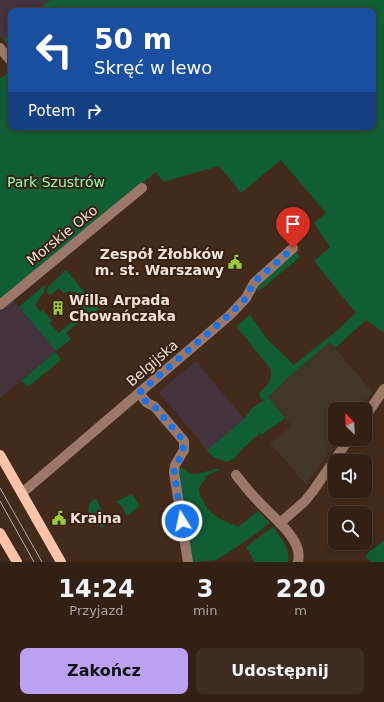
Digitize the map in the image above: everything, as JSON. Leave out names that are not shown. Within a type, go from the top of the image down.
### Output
[{"type":"main road","points":[[0,455],[61,562]]},
{"type":"main road","points":[[0,533],[17,562]]},
{"type":"street","points":[[0,48],[8,57]]},
{"type":"street","name":"Morskie Oko","points":[[0,305],[142,188]]},
{"type":"street","name":"Belgijska","points":[[22,493],[230,314],[246,298],[254,282],[293,248]]},
{"type":"street","points":[[372,407],[383,392]]},
{"type":"street","points":[[139,393],[147,403],[154,406],[184,441],[184,450],[174,472],[188,562]]},
{"type":"street","points":[[280,523],[305,501],[344,446]]},
{"type":"street","points":[[236,475],[258,501],[280,523],[297,546],[298,562]]},
{"type":"shaded area","points":[[0,0],[50,0],[41,8],[8,8],[8,35],[3,39],[0,36]]},
{"type":"shaded area","points":[[13,300],[56,351],[0,398],[0,311]]},
{"type":"shaded area","points":[[330,342],[372,392],[365,402],[328,402],[328,446],[333,446],[306,485],[276,449],[275,450],[270,444],[292,426],[268,397],[292,374]]},
{"type":"shaded area","points":[[196,361],[244,419],[207,450],[159,392]]},
{"type":"green space","name":"Park Szustrów","points":[[50,0],[384,0],[384,333],[366,320],[335,348],[330,342],[292,374],[268,397],[285,418],[262,435],[260,433],[242,449],[234,459],[227,462],[213,457],[207,450],[244,419],[252,408],[265,400],[261,399],[259,394],[267,385],[271,377],[270,368],[236,326],[250,315],[267,339],[294,365],[340,328],[356,313],[314,261],[330,247],[314,223],[326,213],[281,160],[241,193],[219,166],[163,182],[156,172],[0,300],[0,79],[8,72],[8,130],[376,130],[376,8],[41,8]]},
{"type":"green space","points":[[8,35],[8,45],[3,39]]},
{"type":"green space","points":[[296,252],[300,257],[259,291],[255,286]]},
{"type":"green space","points":[[66,270],[99,309],[85,321],[83,319],[66,333],[71,339],[56,351],[19,307],[47,283],[44,292],[35,305],[41,312],[43,310],[52,321],[49,323],[59,333],[82,313],[83,309],[78,301],[78,296],[74,292],[69,291],[64,294],[59,288],[51,295],[47,292],[48,287]]},
{"type":"green space","points":[[55,352],[61,360],[28,387],[21,381]]},
{"type":"green space","points":[[182,467],[191,474],[220,469],[207,476],[199,488],[199,493],[208,510],[220,519],[238,527],[258,511],[270,523],[216,560],[193,562],[180,487],[179,470]]},
{"type":"green space","points":[[132,494],[140,506],[127,516],[121,505],[115,502]]},
{"type":"green space","points":[[94,499],[97,500],[110,523],[101,527],[88,511],[89,504]]},
{"type":"green space","points":[[273,527],[286,547],[289,557],[288,562],[255,562],[246,547]]},
{"type":"green space","points":[[384,540],[384,562],[371,562],[365,557],[370,550]]},
{"type":"tram line","points":[[0,488],[42,562]]},
{"type":"tram line","points":[[0,501],[34,562]]},
{"type":"place","name":"Zespół Żłobków m. st. Warszawy","points":[[235,262]]},
{"type":"place","name":"Willa Arpada Chowańczaka","points":[[58,308]]},
{"type":"place","name":"Kraina","points":[[59,518]]},
{"type":"route","points":[[182,521],[174,472],[184,450],[184,441],[154,406],[147,403],[139,393],[238,307],[246,298],[254,282],[293,248]]}]
